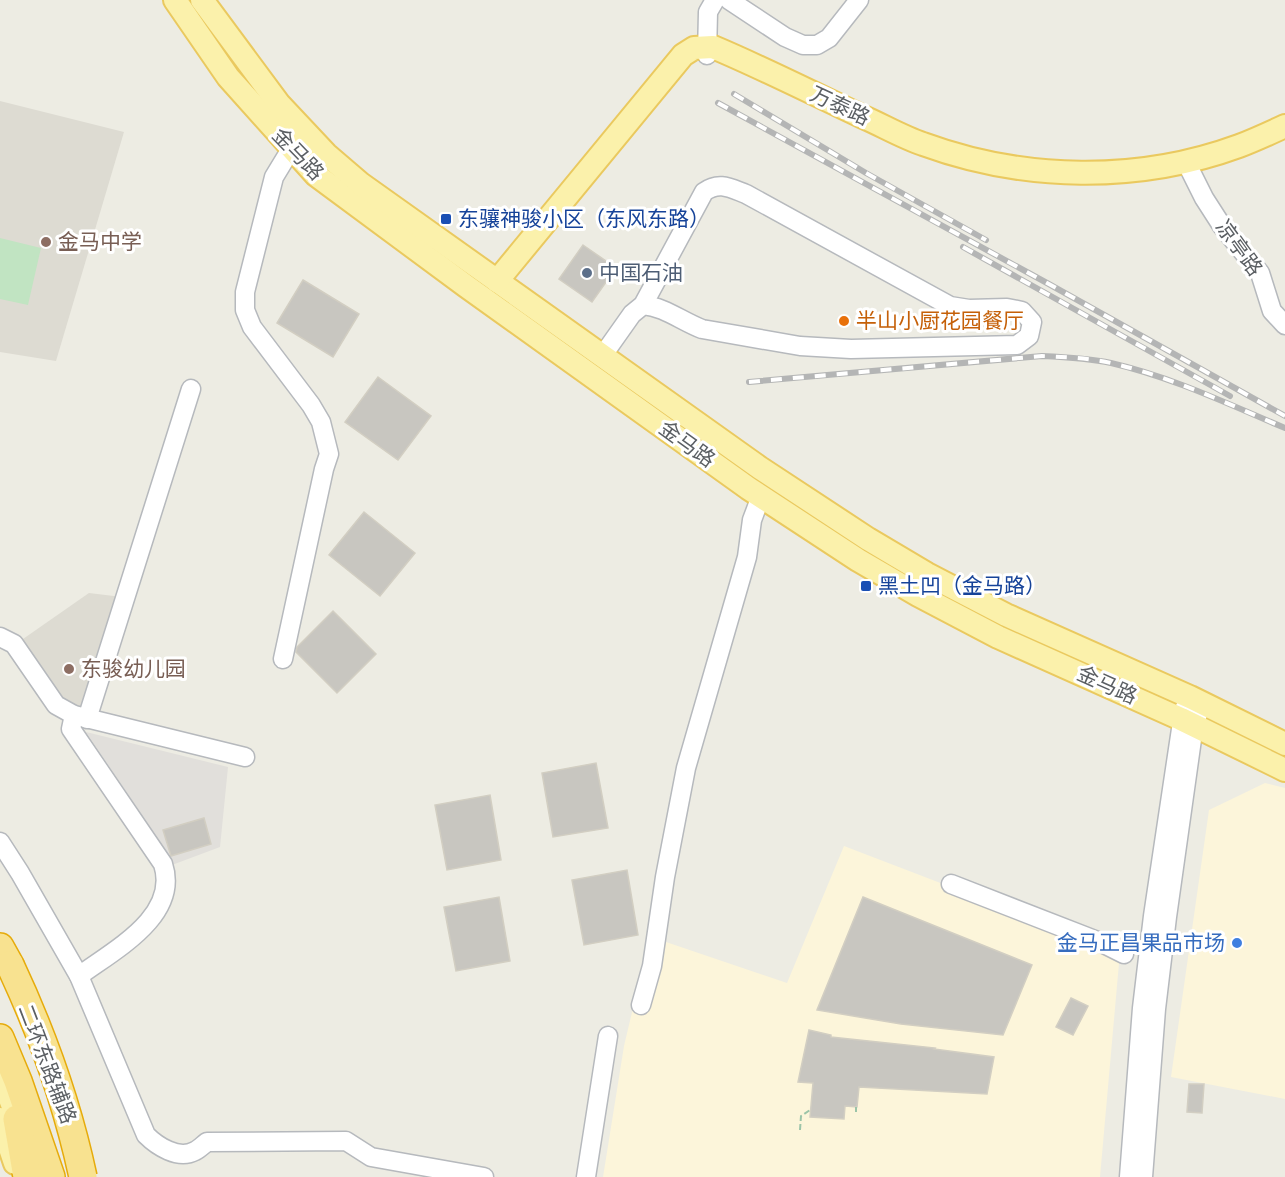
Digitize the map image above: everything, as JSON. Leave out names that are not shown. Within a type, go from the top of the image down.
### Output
[{"type":"highway","points":[[0,947],[41,1033],[87,1177]]},
{"type":"highway","points":[[0,1038],[26,1101],[51,1177]]},
{"type":"highway","points":[[0,1071],[29,1166]]},
{"type":"main road","name":"金马路","points":[[175,0],[228,76],[316,175],[761,496],[858,560],[998,637],[1188,722],[1285,770]]},
{"type":"main road","name":"金马路","points":[[202,0],[279,104],[326,154],[361,184],[760,468],[868,539],[927,574],[1006,615],[1197,700],[1285,744]]},
{"type":"main road","points":[[502,284],[689,62],[698,57],[707,44]]},
{"type":"main road","name":"万泰路","points":[[707,44],[921,144],[958,156],[1017,168],[1055,173],[1095,174],[1142,169],[1195,159],[1228,149],[1285,126]]},
{"type":"main road","name":"万泰路","points":[[707,44],[918,152],[956,165],[1016,177],[1095,183],[1143,178],[1190,170],[1243,155],[1285,136]]},
{"type":"main road","name":"二环东路辅路","points":[[0,954],[43,1047],[70,1120],[87,1177]]},
{"type":"main road","points":[[0,1029],[32,1107],[55,1177]]},
{"type":"main road","points":[[0,1112],[23,1140],[29,1166],[37,1177]]},
{"type":"main road","points":[[0,1119],[20,1177]]},
{"type":"main road","points":[[0,1160],[6,1177]]},
{"type":"street","points":[[707,44],[708,12],[715,0]]},
{"type":"street","points":[[707,44],[733,3],[785,38],[803,45],[817,45],[829,38],[859,0]]},
{"type":"street","points":[[283,659],[329,454],[321,422],[311,405],[252,327],[245,310],[245,292],[274,177],[291,149]]},
{"type":"street","name":"凉亭路","points":[[1190,170],[1222,226],[1260,273],[1272,311],[1285,325]]},
{"type":"street","points":[[603,355],[632,314],[643,305],[704,192],[717,185],[725,185],[746,194],[950,306],[969,309],[1007,308],[1022,311],[1032,322],[1029,336],[1017,345],[851,349],[800,346],[702,329],[688,324],[657,306],[643,305]]},
{"type":"street","points":[[79,976],[150,921],[161,906],[166,890],[167,876],[163,864],[71,729],[81,717],[191,389]]},
{"type":"street","points":[[641,1005],[652,966],[665,877],[686,768],[747,558],[752,520],[761,496]]},
{"type":"street","points":[[0,637],[14,644],[56,705],[81,717],[245,757]]},
{"type":"street","points":[[1129,1177],[1141,1019],[1152,915],[1188,722],[1197,700]]},
{"type":"street","points":[[1143,1177],[1156,1009],[1188,722]]},
{"type":"street","points":[[0,842],[79,976],[146,1135],[157,1146],[174,1152],[193,1153],[207,1143],[346,1141],[370,1157],[484,1177]]},
{"type":"street","points":[[951,884],[1100,942],[1124,954]]},
{"type":"street","points":[[586,1177],[608,1036]]},
{"type":"path","points":[[856,1107],[856,1112]]},
{"type":"path","points":[[800,1130],[801,1116],[810,1110]]},
{"type":"shaded area","name":"金马中学","points":[[0,101],[124,132],[56,361],[0,352]]},
{"type":"shaded area","name":"东骏幼儿园","points":[[89,593],[122,597],[85,708],[58,698],[23,639]]},
{"type":"shaded area","points":[[86,732],[228,767],[220,847],[172,865],[166,851]]},
{"type":"shaded area","name":"金马正昌果品市场","points":[[1265,783],[1285,788],[1285,1099],[1171,1077],[1209,810]]},
{"type":"shaded area","points":[[844,846],[1120,952],[1100,1177],[603,1177],[624,1046],[633,1008],[648,1008],[666,942],[787,983]]},
{"type":"green space","points":[[0,238],[41,248],[28,305],[0,299]]},
{"type":"building","name":"中国石油","points":[[583,245],[616,268],[592,302],[559,279]]},
{"type":"building","points":[[303,280],[359,314],[333,357],[277,323]]},
{"type":"building","points":[[378,377],[431,416],[398,460],[345,422]]},
{"type":"building","points":[[364,512],[415,553],[380,596],[329,555]]},
{"type":"building","points":[[333,611],[376,654],[337,693],[296,652],[297,647]]},
{"type":"building","points":[[596,763],[608,828],[553,837],[542,773]]},
{"type":"building","points":[[490,795],[501,860],[447,870],[435,805]]},
{"type":"building","points":[[204,818],[211,844],[171,856],[163,830]]},
{"type":"building","points":[[627,870],[638,935],[584,945],[572,880]]},
{"type":"building","points":[[499,897],[510,961],[456,971],[444,907]]},
{"type":"building","points":[[863,897],[1032,965],[1003,1035],[901,1024],[817,1010]]},
{"type":"building","points":[[1071,998],[1088,1006],[1073,1035],[1056,1027]]},
{"type":"building","points":[[809,1030],[831,1035],[831,1037],[994,1057],[987,1094],[859,1087],[857,1107],[845,1106],[844,1119],[810,1117],[813,1083],[798,1082]]},
{"type":"building","points":[[1189,1084],[1204,1084],[1202,1113],[1187,1112]]},
{"type":"railway","points":[[734,94],[866,173],[986,240]]},
{"type":"railway","points":[[718,103],[1285,416]]},
{"type":"railway","points":[[963,247],[1230,396]]},
{"type":"railway","points":[[749,382],[1042,356],[1076,358],[1111,363],[1156,376],[1285,428]]},
{"type":"place","name":"东骧神骏小区（东风东路）","points":[[446,219]]},
{"type":"place","name":"金马中学","points":[[46,242]]},
{"type":"place","name":"中国石油","points":[[587,273]]},
{"type":"place","name":"半山小厨花园餐厅","points":[[844,321]]},
{"type":"place","name":"黑土凹（金马路）","points":[[866,586]]},
{"type":"place","name":"东骏幼儿园","points":[[69,669]]},
{"type":"place","name":"金马正昌果品市场","points":[[1237,943]]}]
